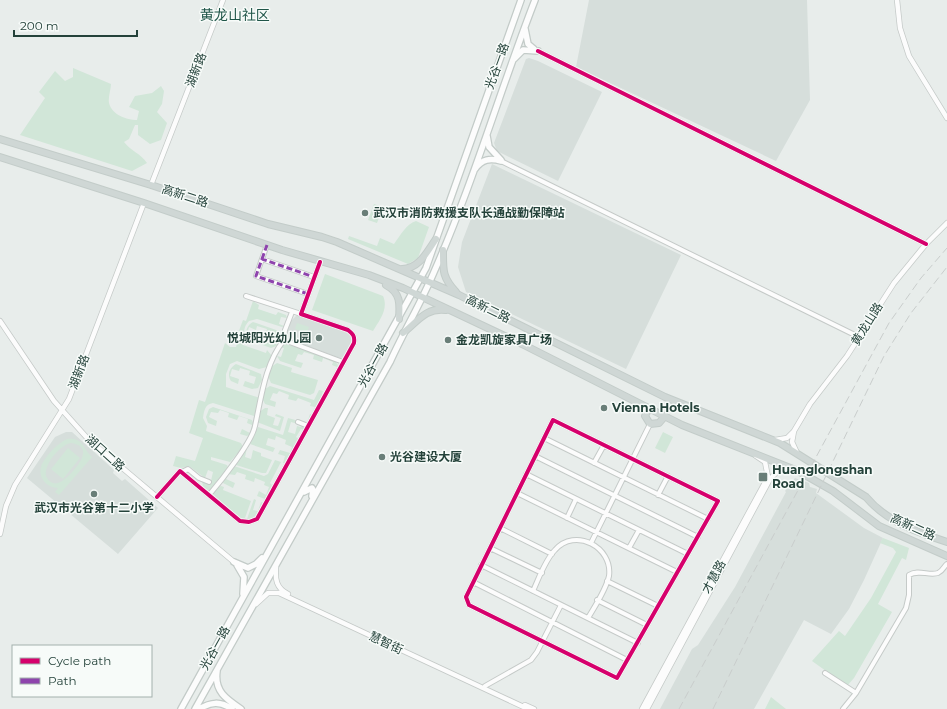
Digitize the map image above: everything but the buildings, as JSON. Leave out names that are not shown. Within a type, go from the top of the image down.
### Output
[{"type":"main road","name":"光谷一路","points":[[181,709],[421,278],[436,240],[444,212],[521,0]]},
{"type":"main road","name":"光谷一路","points":[[195,709],[390,362],[422,297],[443,250],[472,174],[535,0]]},
{"type":"main road","points":[[524,28],[528,44],[538,51]]},
{"type":"main road","points":[[512,60],[523,50],[528,49],[538,51]]},
{"type":"main road","points":[[487,132],[489,147],[501,161]]},
{"type":"main road","name":"高新二路","points":[[0,139],[151,185],[262,222],[322,237],[421,278],[459,295],[651,390],[780,443],[866,497],[874,507],[897,522],[947,542]]},
{"type":"main road","name":"高新二路","points":[[0,157],[144,203],[266,245],[320,262],[369,275],[413,292],[694,430],[798,471],[833,491],[879,526],[947,556]]},
{"type":"main road","points":[[472,174],[478,165],[484,160],[491,158],[501,161]]},
{"type":"main road","points":[[399,269],[413,267],[436,240]]},
{"type":"main road","points":[[443,250],[445,279],[459,295]]},
{"type":"main road","points":[[369,275],[392,288],[398,295],[400,302],[399,319]]},
{"type":"main road","points":[[403,333],[426,312],[440,309],[451,310]]},
{"type":"main road","points":[[649,408],[645,416],[650,424],[659,423],[665,416]]},
{"type":"main road","points":[[297,500],[305,491],[312,488],[313,490],[308,506]]},
{"type":"main road","points":[[234,562],[244,567],[253,566],[270,548]]},
{"type":"main road","points":[[234,562],[244,574],[245,579],[242,600]]},
{"type":"main road","points":[[218,668],[216,678],[221,694],[228,701],[241,709]]},
{"type":"main road","points":[[199,709],[209,703],[225,705],[232,709]]},
{"type":"street","name":"湖新路","points":[[151,185],[223,0]]},
{"type":"street","points":[[897,0],[900,28],[909,56],[947,118]]},
{"type":"street","points":[[538,51],[926,244]]},
{"type":"street","points":[[501,161],[859,337]]},
{"type":"street","name":"湖新路","points":[[0,534],[6,506],[15,486],[69,399],[144,203]]},
{"type":"street","name":"黄龙山路","points":[[794,431],[810,404],[840,366],[885,295],[926,244],[947,223]]},
{"type":"street","points":[[266,245],[256,276],[308,294]]},
{"type":"street","points":[[262,259],[314,277]]},
{"type":"street","points":[[301,314],[320,262]]},
{"type":"street","points":[[182,472],[240,521],[254,521],[257,519],[354,343],[355,338],[352,333],[246,296]]},
{"type":"street","points":[[209,495],[247,445],[256,425],[255,419],[261,404],[261,393],[266,383],[267,373],[275,351],[284,340],[284,330],[292,312]]},
{"type":"street","name":"湖口二路","points":[[0,321],[41,383],[62,411],[93,443],[234,562]]},
{"type":"street","points":[[284,340],[343,362]]},
{"type":"street","points":[[553,420],[633,459],[718,501],[617,678],[469,605],[466,597],[553,420]]},
{"type":"street","points":[[298,422],[308,426]]},
{"type":"street","points":[[591,543],[650,424]]},
{"type":"street","points":[[768,439],[780,440],[787,438],[794,431]]},
{"type":"street","points":[[794,431],[792,442],[795,450],[800,456]]},
{"type":"street","points":[[544,438],[708,519]]},
{"type":"street","points":[[594,463],[604,445]]},
{"type":"street","name":"才慧路","points":[[642,709],[768,477],[765,462],[746,451]]},
{"type":"street","points":[[535,456],[698,537]]},
{"type":"street","points":[[157,497],[180,470],[182,472],[188,469],[199,478],[209,482]]},
{"type":"street","name":"才慧路","points":[[646,709],[770,479],[782,469],[798,471]]},
{"type":"street","points":[[526,474],[688,554]]},
{"type":"street","points":[[658,495],[668,476]]},
{"type":"street","points":[[517,492],[677,572]]},
{"type":"street","points":[[567,518],[576,499]]},
{"type":"street","points":[[500,528],[552,554]]},
{"type":"street","points":[[629,548],[638,530]]},
{"type":"street","points":[[533,590],[552,554],[559,546],[571,541],[583,540],[591,543],[599,548],[607,560],[609,572],[607,581],[588,618]]},
{"type":"street","points":[[490,548],[542,573]]},
{"type":"street","name":"慧智街","points":[[276,564],[276,581],[280,589],[285,593],[534,709]]},
{"type":"street","points":[[843,709],[856,693],[906,608],[909,595],[909,575],[915,572],[936,574],[940,572],[947,564]]},
{"type":"street","points":[[481,565],[638,642]]},
{"type":"street","points":[[607,581],[658,606]]},
{"type":"street","points":[[473,582],[627,660]]},
{"type":"street","name":"慧智街","points":[[250,611],[264,596],[273,592],[279,593],[528,709]]},
{"type":"street","points":[[597,600],[647,625]]},
{"type":"street","points":[[485,686],[528,663],[535,656],[561,605]]},
{"type":"street","points":[[825,673],[856,693]]},
{"type":"shaded area","points":[[589,0],[807,0],[810,100],[776,161],[576,67]]},
{"type":"shaded area","points":[[529,58],[602,92],[558,181],[497,151],[494,143],[526,59]]},
{"type":"shaded area","points":[[492,164],[681,255],[626,369],[466,292],[458,267],[462,242]]},
{"type":"shaded area","name":"悦城阳光幼儿园","points":[[296,316],[301,316],[350,334],[353,340],[346,354],[341,358],[337,357],[288,339],[286,333],[291,321]]},
{"type":"shaded area","name":"武汉市光谷第十二小学","points":[[66,432],[72,432],[114,470],[113,473],[122,481],[125,479],[158,508],[118,554],[27,478],[55,437]]},
{"type":"shaded area","points":[[795,478],[809,483],[810,487],[817,489],[816,493],[864,528],[883,538],[849,609],[831,634],[804,620],[754,709],[660,709],[692,649],[698,645],[735,587],[786,492],[785,491]]},
{"type":"green space","points":[[73,68],[111,84],[109,103],[113,111],[120,116],[129,119],[137,120],[139,111],[129,107],[135,96],[152,93],[161,86],[164,91],[162,104],[157,112],[167,123],[161,140],[150,144],[138,135],[138,125],[135,125],[129,139],[124,142],[147,163],[132,171],[20,135],[45,98],[39,92],[55,71],[65,81],[73,77]]},
{"type":"green space","points":[[374,204],[383,207],[377,223],[368,220]]},
{"type":"green space","points":[[416,221],[429,227],[418,258],[408,264],[348,239],[349,236],[377,246],[380,238],[394,244],[406,227]]},
{"type":"green space","points":[[325,274],[383,296],[385,301],[384,310],[373,331],[312,310]]},
{"type":"green space","points":[[253,301],[259,305],[258,309],[276,315],[278,312],[286,315],[287,318],[281,317],[279,324],[284,326],[282,327],[257,319],[249,321],[244,330],[243,345],[266,353],[267,350],[272,356],[267,367],[259,369],[237,361],[230,364],[226,374],[226,387],[260,398],[254,416],[213,403],[205,408],[203,418],[207,426],[206,431],[241,443],[243,447],[230,462],[211,457],[211,460],[227,465],[228,468],[209,491],[203,486],[202,482],[210,485],[213,472],[208,470],[205,478],[189,466],[181,468],[173,466],[176,456],[195,461],[203,438],[189,433],[199,400],[205,402],[225,343],[230,347],[236,347],[239,337],[237,336],[243,320],[246,321]]},
{"type":"green space","points":[[253,322],[279,331],[280,335],[276,346],[271,348],[260,344],[262,339],[271,342],[273,336],[266,333],[267,329],[257,326],[256,330],[249,327],[247,334],[256,337],[254,342],[246,337],[247,329]]},
{"type":"green space","points":[[297,323],[309,327],[307,333],[295,329]]},
{"type":"green space","points":[[286,344],[334,360],[338,365],[335,375],[337,367],[332,365],[333,362],[323,358],[322,362],[313,359],[314,355],[304,352],[302,355],[298,354],[295,361],[303,363],[301,368],[280,361],[277,356],[281,357],[284,348],[280,347]]},
{"type":"green space","points":[[277,363],[292,368],[291,372],[318,380],[314,393],[310,395],[271,383],[268,376],[271,367]]},
{"type":"green space","points":[[236,364],[261,374],[262,380],[258,388],[252,389],[243,386],[245,381],[254,384],[256,377],[249,375],[250,371],[240,368],[239,371],[232,369],[230,376],[239,379],[238,384],[231,381],[229,372]]},
{"type":"green space","points":[[270,386],[314,400],[319,390],[323,391],[323,395],[307,423],[310,414],[312,414],[315,407],[310,406],[311,403],[298,398],[296,401],[288,399],[289,395],[279,391],[277,394],[273,393],[270,400],[276,402],[275,407],[265,404],[262,398],[265,389]]},
{"type":"green space","points":[[213,407],[252,420],[253,426],[250,433],[252,425],[247,423],[248,419],[239,416],[237,420],[228,417],[229,413],[220,410],[218,413],[211,412],[209,417],[217,421],[216,426],[208,423],[206,417],[209,409]]},
{"type":"green space","points":[[265,408],[268,408],[267,415],[275,418],[273,425],[278,426],[281,418],[275,416],[276,414],[284,417],[280,431],[257,422],[259,412]]},
{"type":"green space","points":[[288,418],[299,421],[298,424],[291,422],[288,432],[295,434],[297,426],[302,426],[304,430],[301,429],[296,437],[299,439],[286,464],[283,463],[285,456],[278,454],[280,450],[290,453],[292,447],[285,444],[286,440],[276,436],[275,440],[268,438],[266,445],[275,448],[273,452],[250,444],[258,427],[283,435]]},
{"type":"green space","points":[[242,429],[250,433],[247,436],[240,434]]},
{"type":"green space","points":[[663,432],[673,437],[665,453],[655,448]]},
{"type":"green space","points":[[72,439],[80,442],[92,457],[59,495],[55,492],[58,488],[54,488],[44,482],[40,471],[48,455],[63,441]],"holes":[[[71,443],[81,447],[83,455],[76,467],[67,478],[60,482],[52,483],[46,476],[46,471],[50,461],[58,451],[67,444]]]},
{"type":"green space","points":[[68,448],[80,458],[63,479],[51,469]]},
{"type":"green space","points":[[247,448],[245,457],[251,459],[253,450],[261,453],[261,456],[272,460],[266,473],[236,465],[235,462]]},
{"type":"green space","points":[[275,460],[281,462],[270,483],[272,485],[265,499],[257,496],[259,491],[266,495],[269,487],[264,485],[265,482],[255,478],[254,482],[245,479],[246,475],[237,472],[235,475],[228,474],[226,479],[235,483],[233,488],[223,483],[224,479],[234,466],[264,476],[268,474]]},
{"type":"green space","points":[[221,486],[224,487],[223,490],[251,501],[245,518],[240,518],[214,495],[213,492]]},
{"type":"green space","points":[[254,499],[256,500],[253,510],[258,511],[261,502],[263,503],[256,518],[250,521],[247,519]]},
{"type":"green space","points":[[883,538],[909,548],[906,560],[902,558],[878,604],[892,612],[854,678],[847,686],[812,661],[839,631],[845,636],[871,598],[896,552],[893,548],[880,543]]},
{"type":"green space","points":[[771,697],[786,709],[765,709]]},
{"type":"railway","points":[[679,709],[889,323],[921,278],[947,248]]},
{"type":"railway","points":[[713,709],[884,356],[911,313],[947,267]]},
{"type":"marked path","points":[[262,259],[267,245]]},
{"type":"marked path","points":[[308,294],[256,276],[262,259],[314,277]]},
{"type":"cycle path","points":[[538,51],[926,244]]},
{"type":"cycle path","points":[[157,497],[180,471],[240,521],[249,522],[257,519],[354,343],[353,335],[348,330],[301,314],[320,262]]},
{"type":"cycle path","points":[[553,420],[718,501],[617,678],[469,605],[466,597],[553,420]]},
{"type":"place","name":"武汉市消防救援支队长通战勤保障站","points":[[365,213]]},
{"type":"place","name":"悦城阳光幼儿园","points":[[319,338]]},
{"type":"place","name":"金龙凯旋家具广场","points":[[448,340]]},
{"type":"place","name":"Vienna Hotels","points":[[604,408]]},
{"type":"place","name":"光谷建设大厦","points":[[382,457]]},
{"type":"place","name":"Huanglongshan Road","points":[[763,477]]},
{"type":"place","name":"武汉市光谷第十二小学","points":[[94,494]]},
{"type":"district","name":"黄龙山社区","points":[[235,15]]}]
